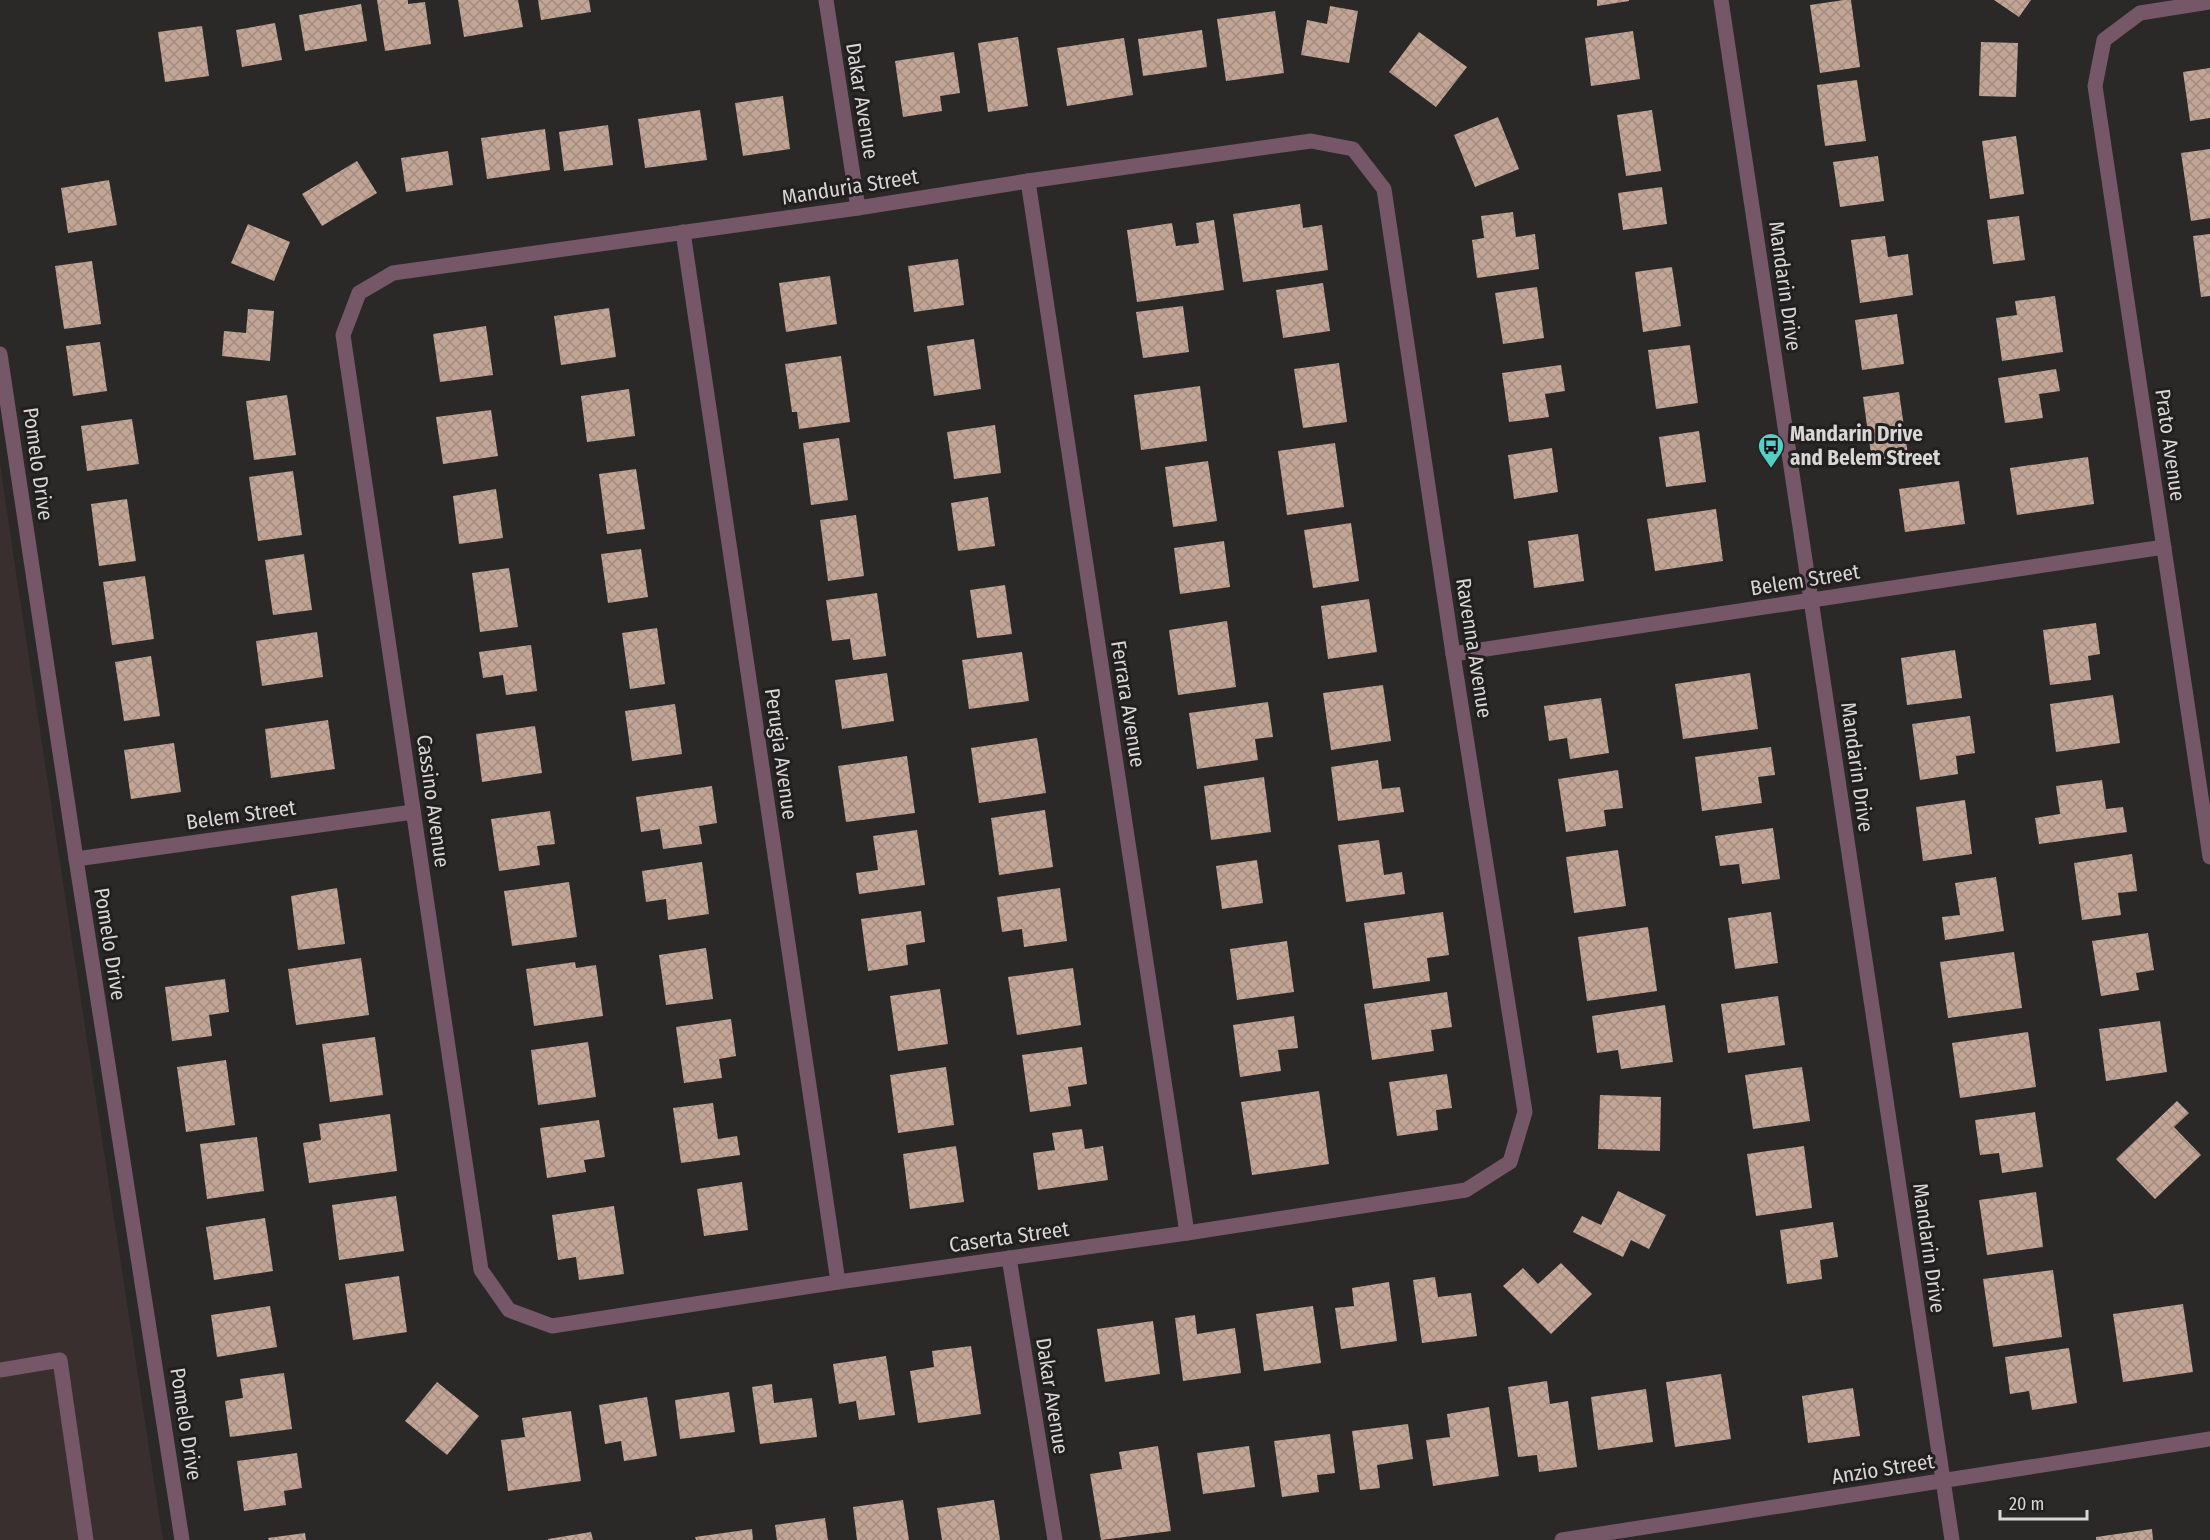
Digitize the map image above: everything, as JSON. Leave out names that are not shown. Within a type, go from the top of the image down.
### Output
[{"type":"street","name":"Dakar Avenue","points":[[826,0],[858,208]]},
{"type":"street","name":"Mandarin Drive","points":[[1721,0],[1952,1540]]},
{"type":"street","name":"Prato Avenue","points":[[2210,2],[2140,13],[2104,40],[2095,86],[2210,857]]},
{"type":"street","name":"Manduria Street","points":[[359,293],[393,273],[858,208],[1028,180],[1311,141],[1353,149]]},
{"type":"street","name":"Ravenna Avenue","points":[[1353,149],[1384,189],[1525,1112],[1510,1162]]},
{"type":"street","name":"Ferrara Avenue","points":[[1028,180],[1187,1233]]},
{"type":"street","name":"Perugia Avenue","points":[[683,232],[838,1282]]},
{"type":"street","name":"Cassino Avenue","points":[[359,293],[343,335],[413,812],[481,1270],[509,1310]]},
{"type":"street","name":"Pomelo Drive","points":[[0,354],[76,859],[183,1540]]},
{"type":"street","name":"Belem Street","points":[[1454,654],[2164,547]]},
{"type":"street","name":"Belem Street","points":[[76,859],[413,812]]},
{"type":"street","name":"Caserta Street","points":[[509,1310],[552,1326],[838,1282],[1187,1233],[1466,1191],[1510,1162]]},
{"type":"street","name":"Dakar Avenue","points":[[1009,1258],[1054,1540]]},
{"type":"street","points":[[0,1370],[60,1360],[86,1540]]},
{"type":"street","name":"Anzio Street","points":[[1562,1540],[2210,1439]]},
{"type":"shaded area","points":[[0,464],[18,586],[163,1540],[0,1540]]},
{"type":"building","points":[[377,0],[408,0],[408,4],[425,2],[431,44],[385,51]]},
{"type":"building","points":[[458,0],[518,0],[523,27],[464,37]]},
{"type":"building","points":[[538,0],[589,0],[591,12],[541,20]]},
{"type":"building","points":[[1597,0],[1629,0],[1629,1],[1597,6]]},
{"type":"building","points":[[1851,0],[1860,67],[1820,73],[1810,5]]},
{"type":"building","points":[[1994,0],[2031,0],[2019,17]]},
{"type":"building","points":[[361,4],[367,41],[305,51],[299,15]]},
{"type":"building","points":[[1330,6],[1358,11],[1349,63],[1301,55],[1307,20],[1327,24]]},
{"type":"building","points":[[1275,11],[1284,73],[1226,81],[1217,19]]},
{"type":"building","points":[[275,23],[282,60],[242,67],[236,30]]},
{"type":"building","points":[[202,26],[209,76],[165,82],[158,32]]},
{"type":"building","points":[[1202,30],[1207,67],[1143,76],[1138,39]]},
{"type":"building","points":[[1633,31],[1640,79],[1591,86],[1585,38]]},
{"type":"building","points":[[1419,32],[1467,67],[1436,107],[1389,72]]},
{"type":"building","points":[[1018,37],[1028,106],[988,112],[978,43]]},
{"type":"building","points":[[1124,38],[1133,95],[1067,106],[1057,48]]},
{"type":"building","points":[[1981,42],[2018,43],[2016,97],[1979,96]]},
{"type":"building","points":[[954,52],[960,93],[940,96],[942,111],[903,117],[895,61]]},
{"type":"building","points":[[2210,68],[2210,118],[2190,121],[2183,72]]},
{"type":"building","points":[[1857,80],[1866,141],[1825,146],[1817,85]]},
{"type":"building","points":[[783,96],[790,149],[743,156],[735,103]]},
{"type":"building","points":[[700,110],[707,160],[645,168],[638,119]]},
{"type":"building","points":[[1652,110],[1661,171],[1626,176],[1617,115]]},
{"type":"building","points":[[1498,117],[1519,169],[1475,187],[1454,135]]},
{"type":"building","points":[[608,125],[613,165],[564,171],[559,132]]},
{"type":"building","points":[[545,129],[550,170],[487,179],[481,138]]},
{"type":"building","points":[[2016,136],[2024,194],[1990,199],[1982,141]]},
{"type":"building","points":[[2210,149],[2210,218],[2191,221],[2181,153]]},
{"type":"building","points":[[448,151],[453,185],[406,192],[401,158]]},
{"type":"building","points":[[1878,156],[1884,201],[1840,207],[1833,162]]},
{"type":"building","points":[[357,161],[377,193],[322,226],[302,194]]},
{"type":"building","points":[[109,180],[117,225],[68,233],[61,188]]},
{"type":"building","points":[[1662,187],[1667,224],[1623,230],[1618,193]]},
{"type":"building","points":[[1300,204],[1303,228],[1322,225],[1328,270],[1243,282],[1233,214]]},
{"type":"building","points":[[1513,212],[1516,237],[1535,234],[1539,269],[1477,278],[1472,240],[1484,238],[1481,216]]},
{"type":"building","points":[[2019,216],[2025,260],[1993,264],[1987,220]]},
{"type":"building","points":[[1214,220],[1224,290],[1137,302],[1127,230],[1172,223],[1176,246],[1199,243],[1196,223]]},
{"type":"building","points":[[248,224],[290,242],[274,281],[231,263]]},
{"type":"building","points":[[2210,234],[2210,296],[2201,297],[2193,236]]},
{"type":"building","points":[[1885,236],[1888,257],[1908,254],[1913,295],[1860,303],[1851,240]]},
{"type":"building","points":[[958,259],[964,305],[914,312],[908,266]]},
{"type":"building","points":[[92,261],[101,324],[64,329],[55,266]]},
{"type":"building","points":[[1672,267],[1681,326],[1643,332],[1635,272]]},
{"type":"building","points":[[830,276],[837,324],[786,332],[779,283]]},
{"type":"building","points":[[1323,283],[1330,331],[1283,338],[1276,290]]},
{"type":"building","points":[[1537,287],[1544,338],[1503,344],[1495,293]]},
{"type":"building","points":[[2055,296],[2063,352],[2002,361],[1996,318],[2017,315],[2015,301]]},
{"type":"building","points":[[1183,306],[1189,352],[1143,358],[1136,312]]},
{"type":"building","points":[[609,308],[616,357],[561,365],[554,316]]},
{"type":"building","points":[[248,309],[274,311],[270,361],[222,356],[224,331],[246,333]]},
{"type":"building","points":[[1897,314],[1904,364],[1862,370],[1855,320]]},
{"type":"building","points":[[486,326],[493,375],[440,382],[433,334]]},
{"type":"building","points":[[974,339],[981,389],[934,396],[927,346]]},
{"type":"building","points":[[100,342],[107,391],[73,396],[66,346]]},
{"type":"building","points":[[1690,345],[1698,403],[1656,409],[1648,350]]},
{"type":"building","points":[[841,356],[850,422],[799,429],[797,412],[792,412],[785,364]]},
{"type":"building","points":[[1339,363],[1347,422],[1303,428],[1294,369]]},
{"type":"building","points":[[1561,365],[1565,391],[1545,394],[1549,417],[1509,422],[1502,373]]},
{"type":"building","points":[[2056,369],[2060,391],[2039,394],[2043,418],[2005,423],[1998,378]]},
{"type":"building","points":[[1200,386],[1207,441],[1141,450],[1134,395]]},
{"type":"building","points":[[629,389],[635,436],[587,442],[581,396]]},
{"type":"building","points":[[1899,392],[1908,455],[1872,461],[1863,397]]},
{"type":"building","points":[[287,395],[296,455],[254,460],[246,401]]},
{"type":"building","points":[[491,410],[498,456],[443,464],[436,417]]},
{"type":"building","points":[[132,419],[139,464],[87,471],[81,426]]},
{"type":"building","points":[[995,425],[1001,473],[954,479],[947,432]]},
{"type":"building","points":[[1699,431],[1706,482],[1666,487],[1659,437]]},
{"type":"building","points":[[839,438],[848,500],[811,505],[803,443]]},
{"type":"building","points":[[1335,443],[1344,507],[1287,515],[1278,451]]},
{"type":"building","points":[[1552,448],[1558,492],[1514,499],[1508,455]]},
{"type":"building","points":[[2088,457],[2094,504],[2017,515],[2010,468]]},
{"type":"building","points":[[1208,461],[1217,521],[1173,527],[1165,467]]},
{"type":"building","points":[[636,469],[645,529],[607,534],[599,474]]},
{"type":"building","points":[[293,471],[302,535],[258,541],[249,477]]},
{"type":"building","points":[[1959,481],[1965,524],[1905,532],[1899,489]]},
{"type":"building","points":[[496,489],[503,538],[459,544],[453,496]]},
{"type":"building","points":[[988,497],[995,546],[958,551],[951,503]]},
{"type":"building","points":[[127,499],[136,561],[99,566],[91,504]]},
{"type":"building","points":[[1716,509],[1723,561],[1655,571],[1647,519]]},
{"type":"building","points":[[856,515],[864,576],[828,581],[820,520]]},
{"type":"building","points":[[1351,523],[1359,581],[1313,588],[1304,530]]},
{"type":"building","points":[[1578,534],[1584,581],[1534,588],[1528,541]]},
{"type":"building","points":[[1224,541],[1230,587],[1180,594],[1174,548]]},
{"type":"building","points":[[641,549],[648,597],[608,603],[601,554]]},
{"type":"building","points":[[304,554],[312,610],[273,615],[265,560]]},
{"type":"building","points":[[509,568],[518,627],[480,632],[472,573]]},
{"type":"building","points":[[145,576],[154,639],[112,645],[103,582]]},
{"type":"building","points":[[1005,585],[1012,634],[977,638],[970,590]]},
{"type":"building","points":[[877,593],[886,656],[853,660],[850,639],[832,641],[826,600]]},
{"type":"building","points":[[1369,599],[1377,652],[1328,659],[1321,606]]},
{"type":"building","points":[[1227,621],[1236,687],[1178,695],[1169,630]]},
{"type":"building","points":[[2096,623],[2100,654],[2088,656],[2091,680],[2050,685],[2043,630]]},
{"type":"building","points":[[657,628],[665,684],[630,689],[622,633]]},
{"type":"building","points":[[317,632],[323,677],[262,686],[256,641]]},
{"type":"building","points":[[531,645],[537,691],[506,695],[503,675],[483,678],[479,652]]},
{"type":"building","points":[[1955,650],[1962,698],[1907,705],[1901,658]]},
{"type":"building","points":[[1022,652],[1029,701],[969,709],[962,660]]},
{"type":"building","points":[[151,656],[160,716],[124,721],[115,662]]},
{"type":"building","points":[[887,673],[894,721],[842,729],[835,680]]},
{"type":"building","points":[[1750,673],[1758,729],[1683,739],[1675,684]]},
{"type":"building","points":[[1383,685],[1391,741],[1331,750],[1323,693]]},
{"type":"building","points":[[2113,695],[2120,743],[2056,752],[2050,704]]},
{"type":"building","points":[[1601,698],[1609,753],[1570,759],[1567,738],[1549,741],[1544,706]]},
{"type":"building","points":[[1268,702],[1273,737],[1255,739],[1258,760],[1197,769],[1189,713]]},
{"type":"building","points":[[675,704],[682,754],[632,761],[625,711]]},
{"type":"building","points":[[1970,716],[1975,753],[1956,756],[1958,774],[1920,780],[1912,724]]},
{"type":"building","points":[[328,720],[335,769],[271,778],[265,729]]},
{"type":"building","points":[[535,726],[542,773],[482,782],[476,734]]},
{"type":"building","points":[[1037,738],[1046,793],[979,803],[971,748]]},
{"type":"building","points":[[174,743],[181,792],[131,799],[124,750]]},
{"type":"building","points":[[1771,747],[1775,775],[1758,777],[1762,803],[1702,811],[1695,757]]},
{"type":"building","points":[[907,756],[915,813],[846,822],[838,766]]},
{"type":"building","points":[[1378,760],[1382,789],[1400,787],[1404,812],[1338,821],[1331,767]]},
{"type":"building","points":[[1618,770],[1623,808],[1604,810],[1606,826],[1566,832],[1558,779]]},
{"type":"building","points":[[1264,777],[1271,832],[1211,840],[1204,786]]},
{"type":"building","points":[[2102,780],[2106,809],[2123,807],[2127,832],[2039,844],[2035,818],[2060,814],[2056,786]]},
{"type":"building","points":[[712,786],[717,823],[699,826],[702,844],[663,849],[660,829],[641,832],[636,797]]},
{"type":"building","points":[[1965,800],[1972,854],[1923,861],[1916,807]]},
{"type":"building","points":[[1045,810],[1053,867],[999,875],[991,818]]},
{"type":"building","points":[[550,811],[555,844],[537,846],[540,865],[499,871],[491,819]]},
{"type":"building","points":[[1773,828],[1780,879],[1742,884],[1739,864],[1720,866],[1715,836]]},
{"type":"building","points":[[917,830],[925,885],[859,894],[856,873],[878,870],[873,836]]},
{"type":"building","points":[[1379,840],[1384,875],[1402,872],[1405,894],[1346,902],[1338,845]]},
{"type":"building","points":[[1618,850],[1626,906],[1574,913],[1566,857]]},
{"type":"building","points":[[2132,854],[2137,891],[2118,893],[2121,915],[2082,920],[2074,863]]},
{"type":"building","points":[[1257,860],[1263,903],[1222,909],[1216,866]]},
{"type":"building","points":[[702,862],[709,914],[668,920],[666,899],[646,902],[642,871]]},
{"type":"building","points":[[1996,877],[2004,931],[1945,940],[1942,917],[1960,915],[1955,883]]},
{"type":"building","points":[[569,882],[577,937],[512,946],[504,891]]},
{"type":"building","points":[[337,888],[345,944],[298,950],[291,896]]},
{"type":"building","points":[[1060,888],[1067,941],[1024,947],[1022,929],[1002,932],[997,897]]},
{"type":"building","points":[[921,911],[925,942],[906,945],[908,965],[868,971],[861,919]]},
{"type":"building","points":[[1443,912],[1449,955],[1427,958],[1430,981],[1373,989],[1364,923]]},
{"type":"building","points":[[1771,912],[1778,963],[1735,969],[1728,918]]},
{"type":"building","points":[[1648,927],[1657,991],[1587,1001],[1578,937]]},
{"type":"building","points":[[2148,933],[2154,970],[2136,973],[2139,990],[2101,996],[2092,941]]},
{"type":"building","points":[[1287,941],[1294,992],[1237,1000],[1230,949]]},
{"type":"building","points":[[706,948],[713,999],[666,1005],[659,955]]},
{"type":"building","points":[[2014,952],[2022,1008],[1948,1018],[1940,962]]},
{"type":"building","points":[[361,958],[369,1015],[296,1025],[288,969]]},
{"type":"building","points":[[575,962],[576,968],[596,965],[603,1016],[534,1026],[526,969]]},
{"type":"building","points":[[1073,968],[1081,1025],[1017,1035],[1008,977]]},
{"type":"building","points":[[225,979],[229,1012],[209,1015],[212,1036],[172,1041],[165,987]]},
{"type":"building","points":[[940,989],[948,1044],[898,1051],[890,996]]},
{"type":"building","points":[[1447,992],[1452,1027],[1431,1030],[1434,1051],[1372,1060],[1364,1004]]},
{"type":"building","points":[[1778,996],[1785,1045],[1728,1053],[1721,1004]]},
{"type":"building","points":[[1665,1005],[1673,1062],[1621,1069],[1618,1050],[1597,1053],[1592,1016]]},
{"type":"building","points":[[1294,1016],[1298,1048],[1278,1050],[1281,1071],[1240,1077],[1233,1025]]},
{"type":"building","points":[[731,1019],[736,1056],[719,1059],[722,1078],[684,1083],[676,1027]]},
{"type":"building","points":[[2160,1021],[2167,1072],[2106,1081],[2099,1029]]},
{"type":"building","points":[[2028,1032],[2036,1087],[1960,1098],[1952,1043]]},
{"type":"building","points":[[375,1037],[383,1095],[330,1102],[322,1044]]},
{"type":"building","points":[[588,1042],[596,1097],[538,1105],[531,1050]]},
{"type":"building","points":[[1082,1047],[1087,1084],[1068,1087],[1071,1106],[1030,1112],[1022,1055]]},
{"type":"building","points":[[226,1060],[235,1125],[186,1132],[177,1067]]},
{"type":"building","points":[[946,1067],[954,1125],[898,1133],[890,1075]]},
{"type":"building","points":[[1802,1067],[1810,1121],[1753,1129],[1745,1075]]},
{"type":"building","points":[[1447,1074],[1452,1108],[1436,1110],[1438,1130],[1397,1136],[1389,1082]]},
{"type":"building","points":[[1319,1091],[1329,1164],[1252,1175],[1241,1102]]},
{"type":"building","points":[[1600,1095],[1661,1097],[1660,1151],[1598,1149]]},
{"type":"building","points":[[2177,1101],[2189,1113],[2174,1127],[2201,1155],[2155,1199],[2116,1159]]},
{"type":"building","points":[[713,1103],[718,1139],[737,1136],[740,1155],[681,1163],[673,1108]]},
{"type":"building","points":[[2035,1112],[2043,1167],[2002,1173],[1999,1153],[1980,1155],[1975,1120]]},
{"type":"building","points":[[390,1114],[397,1171],[309,1183],[303,1143],[321,1140],[319,1124]]},
{"type":"building","points":[[599,1120],[605,1157],[584,1160],[586,1172],[547,1178],[540,1128]]},
{"type":"building","points":[[1082,1129],[1085,1149],[1103,1146],[1108,1180],[1038,1190],[1033,1153],[1055,1150],[1052,1133]]},
{"type":"building","points":[[257,1137],[264,1191],[207,1199],[200,1144]]},
{"type":"building","points":[[956,1146],[964,1202],[910,1209],[903,1154]]},
{"type":"building","points":[[1804,1146],[1812,1208],[1756,1216],[1747,1154]]},
{"type":"building","points":[[742,1182],[748,1230],[704,1236],[697,1189]]},
{"type":"building","points":[[1618,1191],[1666,1215],[1649,1249],[1631,1240],[1623,1257],[1573,1232],[1582,1216],[1601,1225]]},
{"type":"building","points":[[2036,1192],[2043,1247],[1987,1255],[1979,1200]]},
{"type":"building","points":[[396,1196],[404,1251],[339,1260],[332,1205]]},
{"type":"building","points":[[614,1206],[624,1274],[579,1280],[576,1257],[558,1260],[552,1215]]},
{"type":"building","points":[[265,1218],[273,1271],[214,1280],[206,1227]]},
{"type":"building","points":[[1833,1222],[1838,1257],[1820,1260],[1822,1279],[1787,1284],[1780,1230]]},
{"type":"building","points":[[1561,1263],[1592,1294],[1551,1334],[1503,1286],[1523,1268],[1538,1284]]},
{"type":"building","points":[[2053,1270],[2062,1337],[1993,1347],[1983,1279]]},
{"type":"building","points":[[399,1276],[407,1332],[353,1340],[345,1284]]},
{"type":"building","points":[[1435,1277],[1438,1297],[1471,1293],[1477,1336],[1422,1343],[1413,1280]]},
{"type":"building","points":[[1389,1282],[1397,1341],[1341,1349],[1335,1308],[1354,1306],[1352,1288]]},
{"type":"building","points":[[2183,1304],[2193,1372],[2123,1382],[2113,1314]]},
{"type":"building","points":[[270,1306],[277,1347],[217,1357],[211,1315]]},
{"type":"building","points":[[1313,1306],[1321,1363],[1264,1371],[1256,1314]]},
{"type":"building","points":[[1195,1315],[1197,1334],[1235,1328],[1241,1373],[1183,1381],[1175,1318]]},
{"type":"building","points":[[1153,1321],[1160,1374],[1105,1382],[1097,1329]]},
{"type":"building","points":[[971,1346],[981,1414],[918,1423],[910,1371],[934,1367],[932,1351]]},
{"type":"building","points":[[2069,1348],[2077,1403],[2032,1410],[2029,1391],[2010,1394],[2005,1357]]},
{"type":"building","points":[[886,1356],[895,1415],[859,1420],[856,1401],[839,1404],[833,1364]]},
{"type":"building","points":[[284,1373],[292,1429],[230,1437],[225,1401],[243,1398],[240,1379]]},
{"type":"building","points":[[1721,1374],[1731,1439],[1675,1447],[1666,1382]]},
{"type":"building","points":[[1547,1381],[1550,1404],[1568,1401],[1577,1467],[1539,1472],[1537,1455],[1518,1457],[1508,1387]]},
{"type":"building","points":[[437,1382],[479,1416],[447,1455],[405,1421]]},
{"type":"building","points":[[772,1384],[774,1403],[812,1398],[817,1437],[760,1444],[752,1387]]},
{"type":"building","points":[[1853,1388],[1860,1436],[1808,1443],[1802,1396]]},
{"type":"building","points":[[1646,1389],[1653,1442],[1598,1450],[1591,1397]]},
{"type":"building","points":[[729,1392],[735,1432],[680,1439],[675,1400]]},
{"type":"building","points":[[647,1397],[657,1456],[624,1461],[621,1441],[605,1444],[599,1405]]},
{"type":"building","points":[[1489,1407],[1499,1476],[1433,1486],[1426,1440],[1450,1437],[1447,1414]]},
{"type":"building","points":[[571,1411],[581,1481],[508,1491],[501,1440],[525,1437],[522,1418]]},
{"type":"building","points":[[1408,1424],[1413,1459],[1377,1465],[1380,1488],[1360,1490],[1352,1431]]},
{"type":"building","points":[[1330,1434],[1335,1473],[1317,1475],[1319,1492],[1282,1497],[1274,1441]]},
{"type":"building","points":[[1158,1446],[1171,1531],[1101,1540],[1090,1474],[1122,1469],[1119,1452]]},
{"type":"building","points":[[1249,1446],[1255,1487],[1203,1494],[1197,1453]]},
{"type":"building","points":[[297,1453],[302,1488],[284,1491],[286,1505],[244,1511],[237,1461]]},
{"type":"building","points":[[903,1500],[909,1540],[857,1540],[853,1507]]},
{"type":"building","points":[[994,1500],[1000,1540],[942,1540],[937,1508]]},
{"type":"building","points":[[825,1518],[828,1540],[777,1540],[775,1525]]},
{"type":"building","points":[[752,1529],[753,1540],[696,1540],[695,1537]]},
{"type":"building","points":[[2152,1529],[2153,1540],[2096,1540],[2096,1537]]},
{"type":"building","points":[[591,1532],[593,1540],[548,1540],[548,1539]]},
{"type":"building","points":[[305,1533],[306,1540],[269,1540],[268,1538]]},
{"type":"place","name":"Mandarin Drive and Belem Street","points":[[1771,469]]}]
